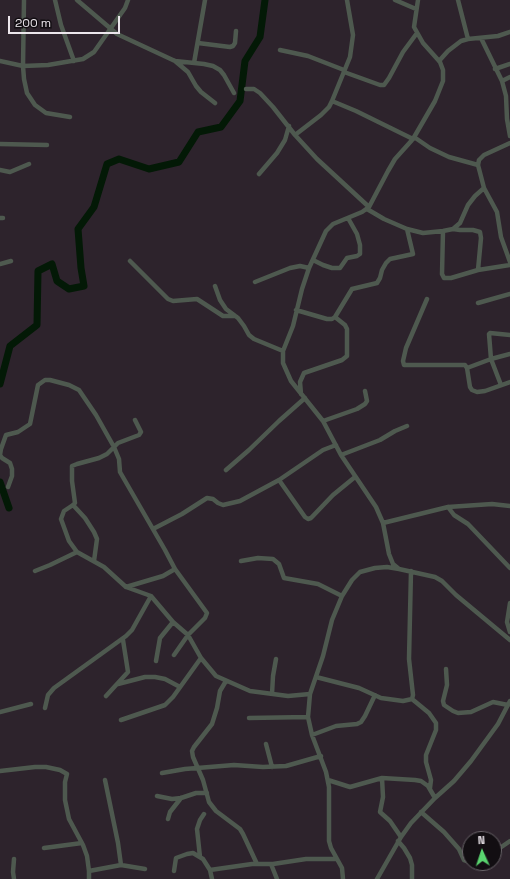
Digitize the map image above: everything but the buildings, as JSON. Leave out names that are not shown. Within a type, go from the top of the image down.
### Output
[{"type":"street","points":[[24,0],[23,66],[27,93],[35,105],[46,113],[70,117]]},
{"type":"street","points":[[55,0],[61,25],[74,61]]},
{"type":"street","points":[[77,0],[117,34],[175,61],[188,72],[201,92],[215,103]]},
{"type":"street","points":[[0,61],[23,66],[48,65],[83,59],[94,52],[125,8],[128,0]]},
{"type":"street","points":[[194,63],[205,0]]},
{"type":"street","points":[[295,135],[321,115],[332,101],[350,57],[353,35],[347,0]]},
{"type":"street","points":[[395,0],[416,9]]},
{"type":"street","points":[[399,568],[391,559],[383,523],[376,507],[340,455],[323,421],[291,381],[283,363],[283,351],[293,326],[296,310],[309,268],[326,231],[333,224],[368,208],[395,159],[413,138],[435,101],[443,81],[443,70],[439,61],[422,43],[414,27],[418,0]]},
{"type":"street","points":[[458,0],[468,39]]},
{"type":"street","points":[[198,43],[230,47],[235,43],[236,31]]},
{"type":"street","points":[[439,61],[456,44],[468,39],[498,36],[510,32]]},
{"type":"street","points":[[280,50],[308,56],[380,85],[384,85],[416,33]]},
{"type":"street","points":[[481,38],[502,81],[506,96],[507,119],[510,134]]},
{"type":"street","points":[[175,61],[213,66],[220,70],[227,79],[234,93]]},
{"type":"street","points":[[495,69],[510,64]]},
{"type":"street","points":[[502,81],[510,77]]},
{"type":"street","points":[[246,89],[254,89],[260,93],[273,106],[295,135],[317,160],[368,208],[384,219],[407,229],[423,233],[453,229],[473,230],[480,232],[481,238],[478,270]]},
{"type":"street","points":[[332,101],[413,138],[449,157],[478,165]]},
{"type":"street","points":[[259,174],[285,140],[289,126]]},
{"type":"street","points":[[510,142],[484,155],[479,160],[478,165],[484,188],[497,212],[501,237],[510,262]]},
{"type":"street","points":[[0,144],[46,145]]},
{"type":"street","points":[[0,170],[10,172],[29,164]]},
{"type":"street","points":[[453,229],[460,223],[468,205],[484,188]]},
{"type":"street","points":[[313,260],[332,268],[340,268],[347,258],[360,254],[360,245],[357,234],[348,218]]},
{"type":"street","points":[[296,310],[327,319],[332,319],[352,289],[377,283],[382,270],[390,259],[413,254],[413,248],[407,229]]},
{"type":"street","points":[[443,231],[442,274],[444,278],[450,278],[478,270],[510,265]]},
{"type":"street","points":[[0,264],[11,261]]},
{"type":"street","points":[[130,261],[168,299],[173,301],[197,299],[223,316],[235,316]]},
{"type":"street","points":[[255,282],[290,268],[300,266],[309,268]]},
{"type":"street","points":[[216,286],[220,300],[226,309],[244,326],[249,335],[254,339],[283,351]]},
{"type":"street","points":[[478,303],[510,294]]},
{"type":"street","points":[[427,299],[406,348],[403,364],[407,366],[465,365],[467,368],[470,388],[477,392],[485,392],[510,382]]},
{"type":"street","points":[[301,394],[300,382],[304,374],[342,360],[347,356],[345,324],[335,316]]},
{"type":"street","points":[[501,385],[491,359],[489,333],[510,335]]},
{"type":"street","points":[[467,368],[510,354]]},
{"type":"street","points":[[8,487],[12,476],[12,469],[10,463],[0,455],[5,438],[8,433],[18,432],[30,424],[36,389],[41,382],[44,380],[64,383],[79,390],[96,415],[114,447],[120,459],[120,472],[175,570],[207,613],[205,618],[188,635],[174,655]]},
{"type":"street","points":[[323,421],[357,409],[366,404],[367,401],[365,391]]},
{"type":"street","points":[[226,470],[305,398]]},
{"type":"street","points":[[135,420],[141,432],[139,435],[118,443],[107,454],[100,458],[72,466],[72,481],[75,503],[64,511],[61,519],[69,541],[77,552],[104,567],[126,587],[151,596],[173,622],[188,635],[201,658],[210,671],[216,676],[250,691],[288,696],[310,694]]},
{"type":"street","points":[[340,455],[380,440],[407,426]]},
{"type":"street","points":[[153,529],[182,514],[207,498],[214,498],[218,503],[223,505],[233,503],[260,491],[323,450],[336,445]]},
{"type":"street","points":[[279,480],[305,518],[310,518],[333,495],[356,477]]},
{"type":"street","points":[[383,523],[448,508],[492,504],[510,506]]},
{"type":"street","points":[[73,505],[85,518],[97,539],[94,561]]},
{"type":"street","points":[[448,508],[454,515],[468,524],[510,568]]},
{"type":"street","points":[[35,570],[50,566],[77,552]]},
{"type":"street","points":[[241,561],[258,558],[273,559],[280,564],[284,578],[318,584],[342,596]]},
{"type":"street","points":[[343,879],[342,868],[336,859],[329,841],[328,780],[321,756],[312,735],[308,716],[310,694],[323,656],[332,620],[342,596],[352,580],[360,572],[375,568],[399,568],[436,578],[442,581],[456,595],[510,640]]},
{"type":"street","points":[[126,587],[163,576],[175,570]]},
{"type":"street","points":[[411,571],[409,658],[413,695],[412,699]]},
{"type":"street","points":[[44,708],[48,695],[54,688],[123,640],[132,630],[151,596]]},
{"type":"street","points":[[510,603],[507,622],[510,632]]},
{"type":"street","points":[[156,661],[160,638],[173,622]]},
{"type":"street","points":[[106,696],[128,672],[123,640]]},
{"type":"street","points":[[121,720],[165,705],[173,697],[201,658]]},
{"type":"street","points":[[272,694],[276,659]]},
{"type":"street","points":[[446,669],[447,685],[443,701],[444,705],[453,712],[464,714],[493,702],[508,705]]},
{"type":"street","points":[[118,684],[145,677],[155,677],[165,679],[180,687]]},
{"type":"street","points":[[316,677],[359,688],[381,698],[403,701],[412,699]]},
{"type":"street","points":[[226,681],[220,691],[212,724],[192,751],[194,762],[203,780],[209,802],[216,811],[240,829],[258,864]]},
{"type":"street","points":[[312,735],[336,726],[357,724],[361,722],[375,695]]},
{"type":"street","points":[[412,699],[429,713],[436,723],[436,730],[425,759],[430,780],[430,788],[435,798]]},
{"type":"street","points":[[0,712],[31,704]]},
{"type":"street","points":[[508,705],[510,712]]},
{"type":"street","points":[[377,879],[401,836],[421,812],[454,781],[471,761],[490,736],[508,705]]},
{"type":"street","points":[[249,718],[308,716]]},
{"type":"street","points":[[266,744],[272,767]]},
{"type":"street","points":[[162,773],[242,764],[272,767],[286,766],[321,756]]},
{"type":"street","points":[[0,771],[46,767],[60,770],[67,774],[65,782],[65,800],[69,818],[87,856],[89,879]]},
{"type":"street","points":[[328,780],[350,787],[382,778],[420,781],[430,788]]},
{"type":"street","points":[[382,778],[383,792],[380,812],[390,821],[401,836]]},
{"type":"street","points":[[105,780],[118,843],[121,866]]},
{"type":"street","points":[[156,796],[172,799],[181,798],[196,793],[206,793]]},
{"type":"street","points":[[168,819],[170,812],[181,798]]},
{"type":"street","points":[[421,812],[459,848],[462,855]]},
{"type":"street","points":[[204,814],[197,828],[200,856],[210,870],[212,879]]},
{"type":"street","points":[[398,842],[410,858],[412,865],[412,879]]},
{"type":"street","points":[[44,848],[82,843]]},
{"type":"street","points":[[174,871],[176,858],[178,856],[193,853],[200,856]]},
{"type":"street","points":[[14,859],[14,879]]},
{"type":"street","points":[[210,870],[306,859],[336,859]]},
{"type":"street","points":[[271,864],[277,879]]},
{"type":"street","points":[[89,871],[121,866],[145,869]]},
{"type":"waterway","points":[[0,384],[10,346],[37,325],[38,271],[52,264],[57,281],[69,289],[84,286],[78,229],[94,207],[107,164],[119,159],[149,169],[179,162],[198,132],[221,127],[240,101],[245,61],[260,37],[265,0]]},
{"type":"waterway","points":[[0,482],[9,508]]}]
